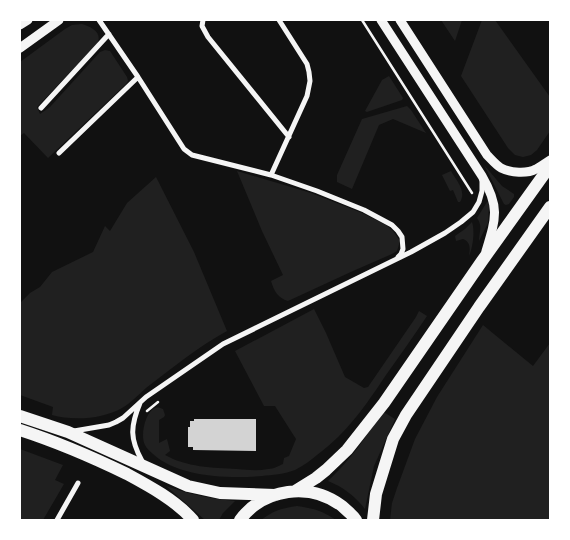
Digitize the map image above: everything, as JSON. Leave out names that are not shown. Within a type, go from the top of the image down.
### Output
[{"type":"main road","points":[[295,491],[321,474],[347,450],[384,403],[550,166]]},
{"type":"main road","points":[[373,520],[376,494],[393,439],[406,415],[550,207]]},
{"type":"main road","points":[[20,416],[68,432],[185,485],[205,491],[274,495]]},
{"type":"main road","points":[[20,430],[86,454],[123,472],[176,502],[193,520]]},
{"type":"main road","points":[[240,520],[265,498],[295,491],[310,492],[333,500],[356,520]]},
{"type":"street","points":[[20,25],[28,20]]},
{"type":"street","points":[[20,48],[59,20]]},
{"type":"street","points":[[99,20],[184,149],[192,155],[202,158],[271,175],[364,210],[392,225],[402,237],[403,249],[396,259]]},
{"type":"street","points":[[203,20],[202,26],[208,37],[289,137]]},
{"type":"street","points":[[271,175],[307,96],[310,81],[310,72],[307,64],[280,20]]},
{"type":"street","points":[[382,20],[482,176],[493,198],[494,224],[482,261]]},
{"type":"street","points":[[400,20],[494,163],[509,171],[526,172],[535,170],[550,160]]},
{"type":"street","points":[[42,108],[109,34]]},
{"type":"street","points":[[59,153],[138,77]]},
{"type":"street","points":[[68,432],[116,422],[141,401],[223,344],[410,252],[462,222],[473,212],[479,202],[482,191],[482,176]]},
{"type":"street","points":[[141,401],[133,424],[133,442],[144,466]]},
{"type":"street","points":[[57,520],[78,483]]},
{"type":"path","points":[[362,20],[474,196]]},
{"type":"path","points":[[143,417],[160,400]]},
{"type":"shaded area","points":[[441,20],[462,20],[455,41]]},
{"type":"shaded area","points":[[482,20],[495,20],[550,97],[550,131],[537,150],[531,155],[523,157],[515,155],[508,148],[461,76]]},
{"type":"shaded area","points":[[82,24],[96,31],[99,37],[97,44],[37,107],[40,114],[50,107],[100,52],[105,50],[110,51],[128,81],[48,158],[24,133],[20,136],[20,62],[65,29],[72,25]]},
{"type":"shaded area","points":[[389,76],[403,98],[402,100],[367,112],[365,111],[382,80]]},
{"type":"shaded area","points":[[407,106],[426,133],[393,119],[379,125],[352,189],[337,182],[337,175],[362,119]]},
{"type":"shaded area","points":[[484,165],[502,186],[514,194],[509,204],[504,204]]},
{"type":"shaded area","points":[[237,171],[311,193],[362,213],[386,225],[400,241],[397,251],[288,301],[285,300],[277,294],[271,281],[283,275]]},
{"type":"shaded area","points":[[451,171],[462,190],[460,202],[458,202],[453,190],[450,191],[442,175]]},
{"type":"shaded area","points":[[156,177],[194,252],[227,331],[185,358],[128,404],[114,412],[88,418],[69,418],[52,415],[53,407],[20,395],[20,303],[30,293],[40,287],[52,272],[93,252],[105,226],[110,231],[127,203]]},
{"type":"shaded area","points":[[487,202],[489,203],[488,223],[479,241],[480,226],[477,218]]},
{"type":"shaded area","points":[[472,222],[473,239],[469,256],[469,244],[463,239],[456,241],[455,236]]},
{"type":"shaded area","points":[[314,309],[345,377],[364,388],[368,387],[419,311],[427,316],[363,408],[347,428],[328,446],[306,463],[291,471],[249,477],[204,475],[190,472],[163,462],[148,449],[143,436],[144,425],[151,410],[158,408],[163,409],[165,415],[159,420],[159,443],[167,439],[170,451],[165,455],[173,459],[200,466],[249,470],[270,469],[283,464],[284,458],[289,456],[296,439],[275,406],[264,406],[235,351]]},
{"type":"shaded area","points":[[483,325],[533,366],[550,343],[550,520],[390,520],[392,503],[415,439],[437,397]]},
{"type":"shaded area","points":[[382,411],[395,419],[374,466],[365,509],[348,492],[328,481],[358,448]]},
{"type":"shaded area","points":[[20,449],[63,465],[55,480],[64,484],[43,520],[20,520]]},
{"type":"shaded area","points":[[166,486],[200,496],[235,501],[219,520],[205,520]]},
{"type":"shaded area","points":[[297,506],[317,510],[336,520],[261,520],[278,510]]},
{"type":"building","points":[[194,419],[256,419],[256,451],[193,450],[193,447],[188,447],[188,427],[190,427],[190,421],[194,421]]}]
